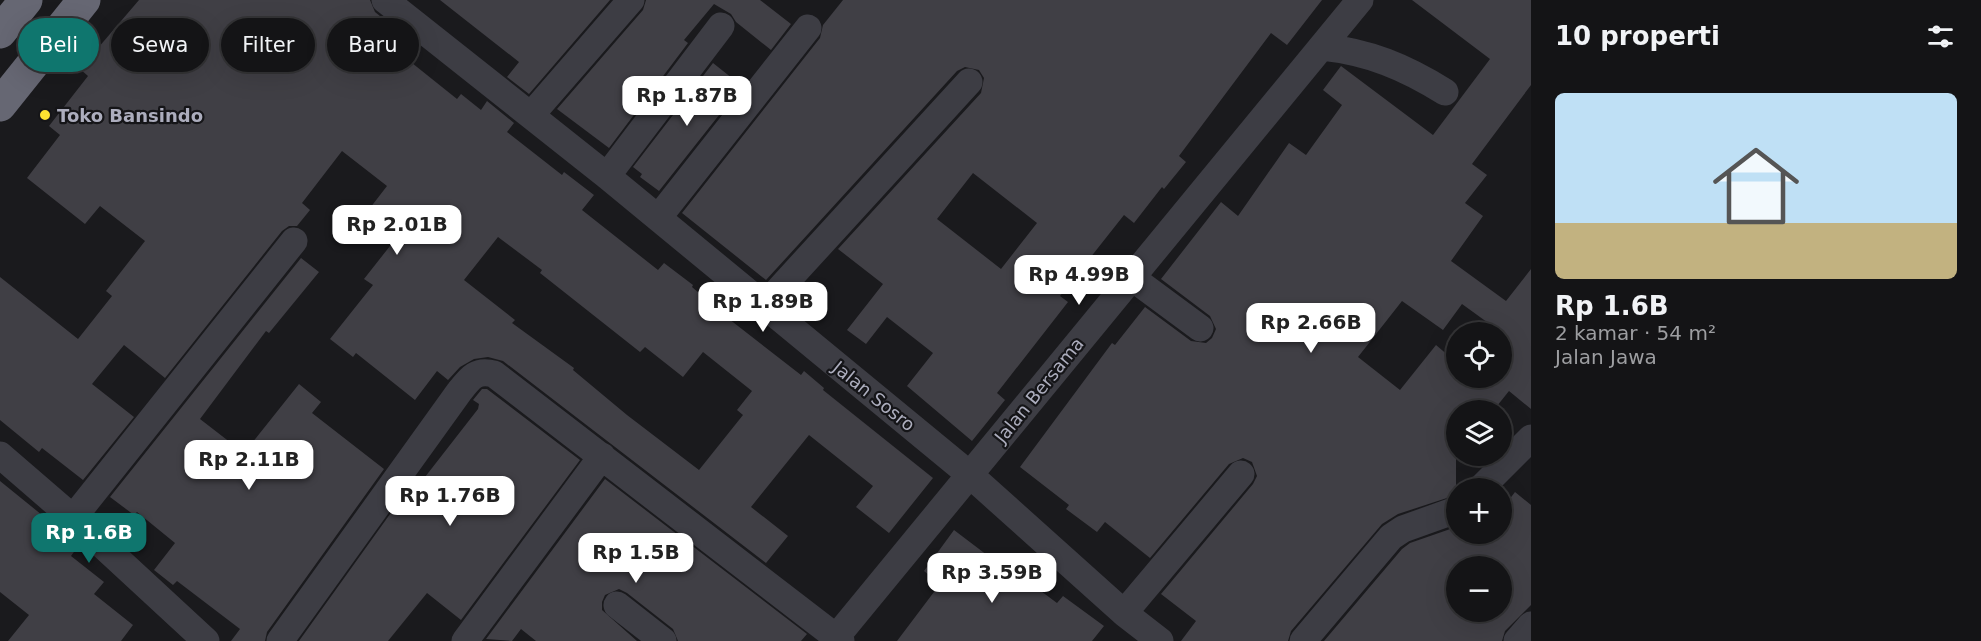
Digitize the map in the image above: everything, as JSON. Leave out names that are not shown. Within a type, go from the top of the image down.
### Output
[{"type":"highway","points":[[0,32],[26,0]]},
{"type":"highway","points":[[0,105],[84,0]]},
{"type":"street","name":"Jalan Sosro","points":[[385,0],[658,218],[969,474],[1125,613],[1160,641]]},
{"type":"street","points":[[531,115],[631,0]]},
{"type":"street","name":"Jalan Bersama","points":[[837,640],[969,474],[1322,47],[1356,2]]},
{"type":"street","points":[[607,177],[721,26]]},
{"type":"street","points":[[658,218],[808,28]]},
{"type":"street","points":[[1322,47],[1374,56],[1401,66],[1445,92]]},
{"type":"street","points":[[764,306],[969,82]]},
{"type":"street","points":[[73,518],[294,241]]},
{"type":"street","points":[[1131,277],[1200,328]]},
{"type":"street","points":[[280,641],[459,392],[478,372],[494,374],[837,640]]},
{"type":"street","points":[[1491,478],[1531,438]]},
{"type":"street","points":[[0,455],[73,518],[206,641]]},
{"type":"street","points":[[465,641],[602,456]]},
{"type":"street","points":[[1125,613],[1241,474]]},
{"type":"street","points":[[1303,641],[1391,537],[1403,529],[1446,514]]},
{"type":"street","points":[[617,605],[663,641]]},
{"type":"street","points":[[1517,641],[1531,625]]},
{"type":"building","points":[[139,0],[370,0],[375,12],[382,18],[327,18],[327,72],[419,72],[419,69],[457,99],[461,94],[481,110],[487,101],[514,123],[507,132],[562,175],[564,172],[594,195],[582,210],[658,270],[664,263],[693,285],[692,287],[729,319],[801,375],[804,371],[824,388],[823,390],[933,478],[889,533],[856,507],[873,486],[809,435],[751,507],[788,536],[766,563],[503,361],[488,357],[474,359],[460,367],[448,380],[437,371],[415,400],[356,353],[353,357],[330,339],[373,285],[364,279],[401,232],[370,208],[387,186],[342,151],[302,203],[310,210],[297,226],[289,226],[282,231],[165,378],[124,345],[92,384],[134,417],[83,480],[42,448],[39,452],[0,420],[0,277],[78,339],[112,296],[106,291],[145,241],[100,206],[85,224],[27,178],[60,135],[49,126],[88,76],[83,72],[99,72],[99,47],[111,33],[111,72],[209,72],[209,18],[124,18]],"holes":[[[498,237],[542,270],[540,273],[640,352],[645,347],[683,377],[703,352],[752,391],[737,410],[743,415],[699,470],[627,415],[573,370],[574,368],[512,323],[515,320],[464,280]]]},
{"type":"building","points":[[440,0],[610,0],[529,94],[507,77],[519,62]]},
{"type":"building","points":[[646,0],[760,0],[791,24],[771,50],[736,22],[731,14],[714,4],[684,40],[688,43],[609,148],[557,109],[643,10]]},
{"type":"building","points":[[843,0],[1322,0],[1287,45],[1271,33],[1179,156],[1186,162],[1164,189],[1162,187],[1134,223],[1124,215],[1060,296],[1068,302],[997,393],[1005,400],[972,441],[907,386],[933,353],[887,317],[866,344],[847,330],[883,284],[838,249],[981,93],[984,78],[979,70],[965,67],[957,71],[766,280],[682,213],[820,38],[823,25]],"holes":[[[973,173],[1037,223],[1001,269],[937,219]]]},
{"type":"building","points":[[1412,0],[1531,0],[1531,85],[1472,164],[1487,175],[1465,203],[1483,216],[1451,261],[1506,301],[1531,269],[1531,409],[1509,391],[1502,400],[1446,400],[1446,466],[1456,466],[1456,478],[1446,478],[1446,498],[1398,514],[1382,524],[1291,631],[1288,641],[1181,641],[1196,621],[1161,594],[1253,484],[1257,476],[1252,462],[1243,458],[1229,464],[1150,558],[1105,522],[1097,532],[1066,509],[1069,505],[1020,467],[1112,343],[1115,345],[1145,307],[1191,341],[1206,343],[1212,338],[1216,329],[1210,316],[1161,279],[1221,202],[1238,216],[1289,143],[1306,155],[1342,105],[1323,90],[1341,66],[1433,135],[1490,59]]},
{"type":"building","points":[[713,63],[742,86],[659,191],[640,177],[642,174],[633,167]]},
{"type":"building","points":[[301,258],[319,272],[269,333],[266,331],[200,419],[244,453],[299,384],[321,402],[312,413],[384,469],[267,632],[265,641],[231,641],[240,629],[177,581],[173,585],[154,570],[175,543],[137,512],[134,515],[110,497]]},
{"type":"building","points":[[482,389],[487,389],[580,460],[461,620],[427,593],[388,641],[299,641],[413,482],[418,486],[478,409],[479,404],[473,400]]},
{"type":"building","points":[[605,479],[807,634],[801,641],[678,641],[673,629],[619,589],[605,595],[602,610],[637,641],[536,641],[521,629],[512,641],[486,639]]},
{"type":"building","points":[[0,481],[79,545],[71,556],[104,582],[94,594],[133,625],[121,641],[8,641],[29,615],[0,592]]},
{"type":"building","points":[[1515,492],[1531,505],[1531,605],[1505,631],[1502,641],[1324,641],[1402,549],[1410,543],[1446,530],[1446,544],[1512,544],[1512,496]]},
{"type":"building","points":[[954,530],[1012,574],[1014,571],[1057,603],[1063,596],[1104,626],[1092,641],[897,641],[940,584],[924,571]]},
{"type":"place","name":"Toko Bansindo","points":[[45,115]]}]
